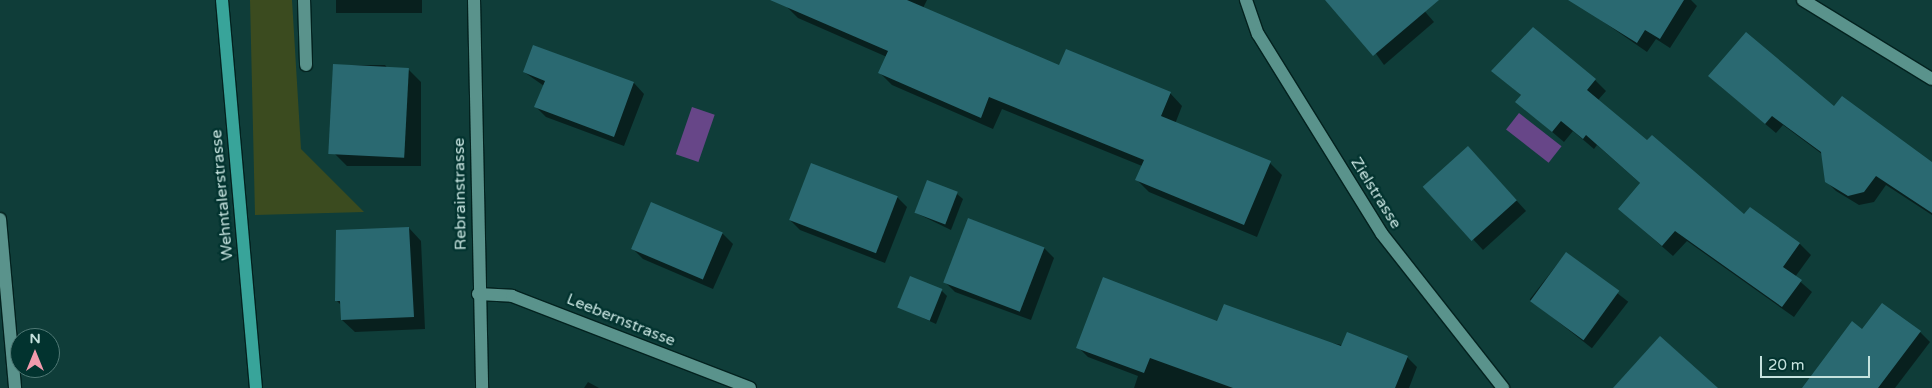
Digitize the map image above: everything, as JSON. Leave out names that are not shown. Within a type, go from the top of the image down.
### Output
[{"type":"main road","name":"Wehntalerstrasse","points":[[222,0],[256,388]]},
{"type":"street","points":[[304,0],[306,65]]},
{"type":"street","name":"Rebrainstrasse","points":[[474,0],[478,294],[482,388]]},
{"type":"street","name":"Zielstrasse","points":[[1246,0],[1258,34],[1382,234],[1503,388]]},
{"type":"street","points":[[1803,0],[1932,79]]},
{"type":"street","points":[[0,219],[15,388]]},
{"type":"street","name":"Leebernstrasse","points":[[478,294],[512,296],[750,388]]},
{"type":"green space","points":[[250,0],[292,0],[301,149],[364,212],[255,215]]},
{"type":"shaded area","points":[[692,107],[715,115],[698,162],[676,154]]},
{"type":"shaded area","points":[[1519,113],[1562,146],[1549,163],[1506,130]]},
{"type":"building","points":[[770,0],[907,0],[1059,65],[1066,49],[1171,92],[1161,116],[1271,161],[1244,225],[1135,180],[1144,160],[989,97],[981,118],[878,73],[888,51]]},
{"type":"building","points":[[1325,0],[1439,0],[1373,56]]},
{"type":"building","points":[[1568,0],[1684,0],[1660,39],[1645,30],[1637,43]]},
{"type":"building","points":[[1533,27],[1596,79],[1587,90],[1647,140],[1652,135],[1744,214],[1750,207],[1800,243],[1783,267],[1802,280],[1782,307],[1675,231],[1662,246],[1618,209],[1640,183],[1586,135],[1583,139],[1561,121],[1552,132],[1515,102],[1521,95],[1491,71]]},
{"type":"building","points":[[1746,32],[1834,106],[1842,96],[1932,162],[1932,213],[1876,176],[1864,192],[1848,196],[1825,182],[1821,152],[1772,116],[1765,124],[1708,76]]},
{"type":"building","points":[[533,45],[634,82],[614,137],[534,107],[545,81],[523,72]]},
{"type":"building","points":[[333,64],[409,68],[404,158],[328,154]]},
{"type":"building","points":[[1468,146],[1517,200],[1472,241],[1423,187]]},
{"type":"building","points":[[811,163],[898,196],[876,253],[789,220]]},
{"type":"building","points":[[927,180],[958,192],[945,225],[914,213]]},
{"type":"building","points":[[651,202],[723,232],[703,279],[631,249]]},
{"type":"building","points":[[968,218],[1045,247],[1020,312],[943,282]]},
{"type":"building","points":[[409,227],[414,317],[341,320],[340,301],[335,301],[336,230]]},
{"type":"building","points":[[1566,252],[1619,291],[1584,340],[1530,301]]},
{"type":"building","points":[[910,276],[942,289],[930,321],[897,308]]},
{"type":"building","points":[[1103,277],[1217,321],[1224,304],[1341,346],[1347,332],[1408,356],[1395,388],[1233,388],[1150,358],[1144,373],[1076,348]]},
{"type":"building","points":[[1882,303],[1921,331],[1878,388],[1802,388],[1852,321],[1862,329]]},
{"type":"building","points":[[1660,336],[1718,388],[1613,388]]}]
